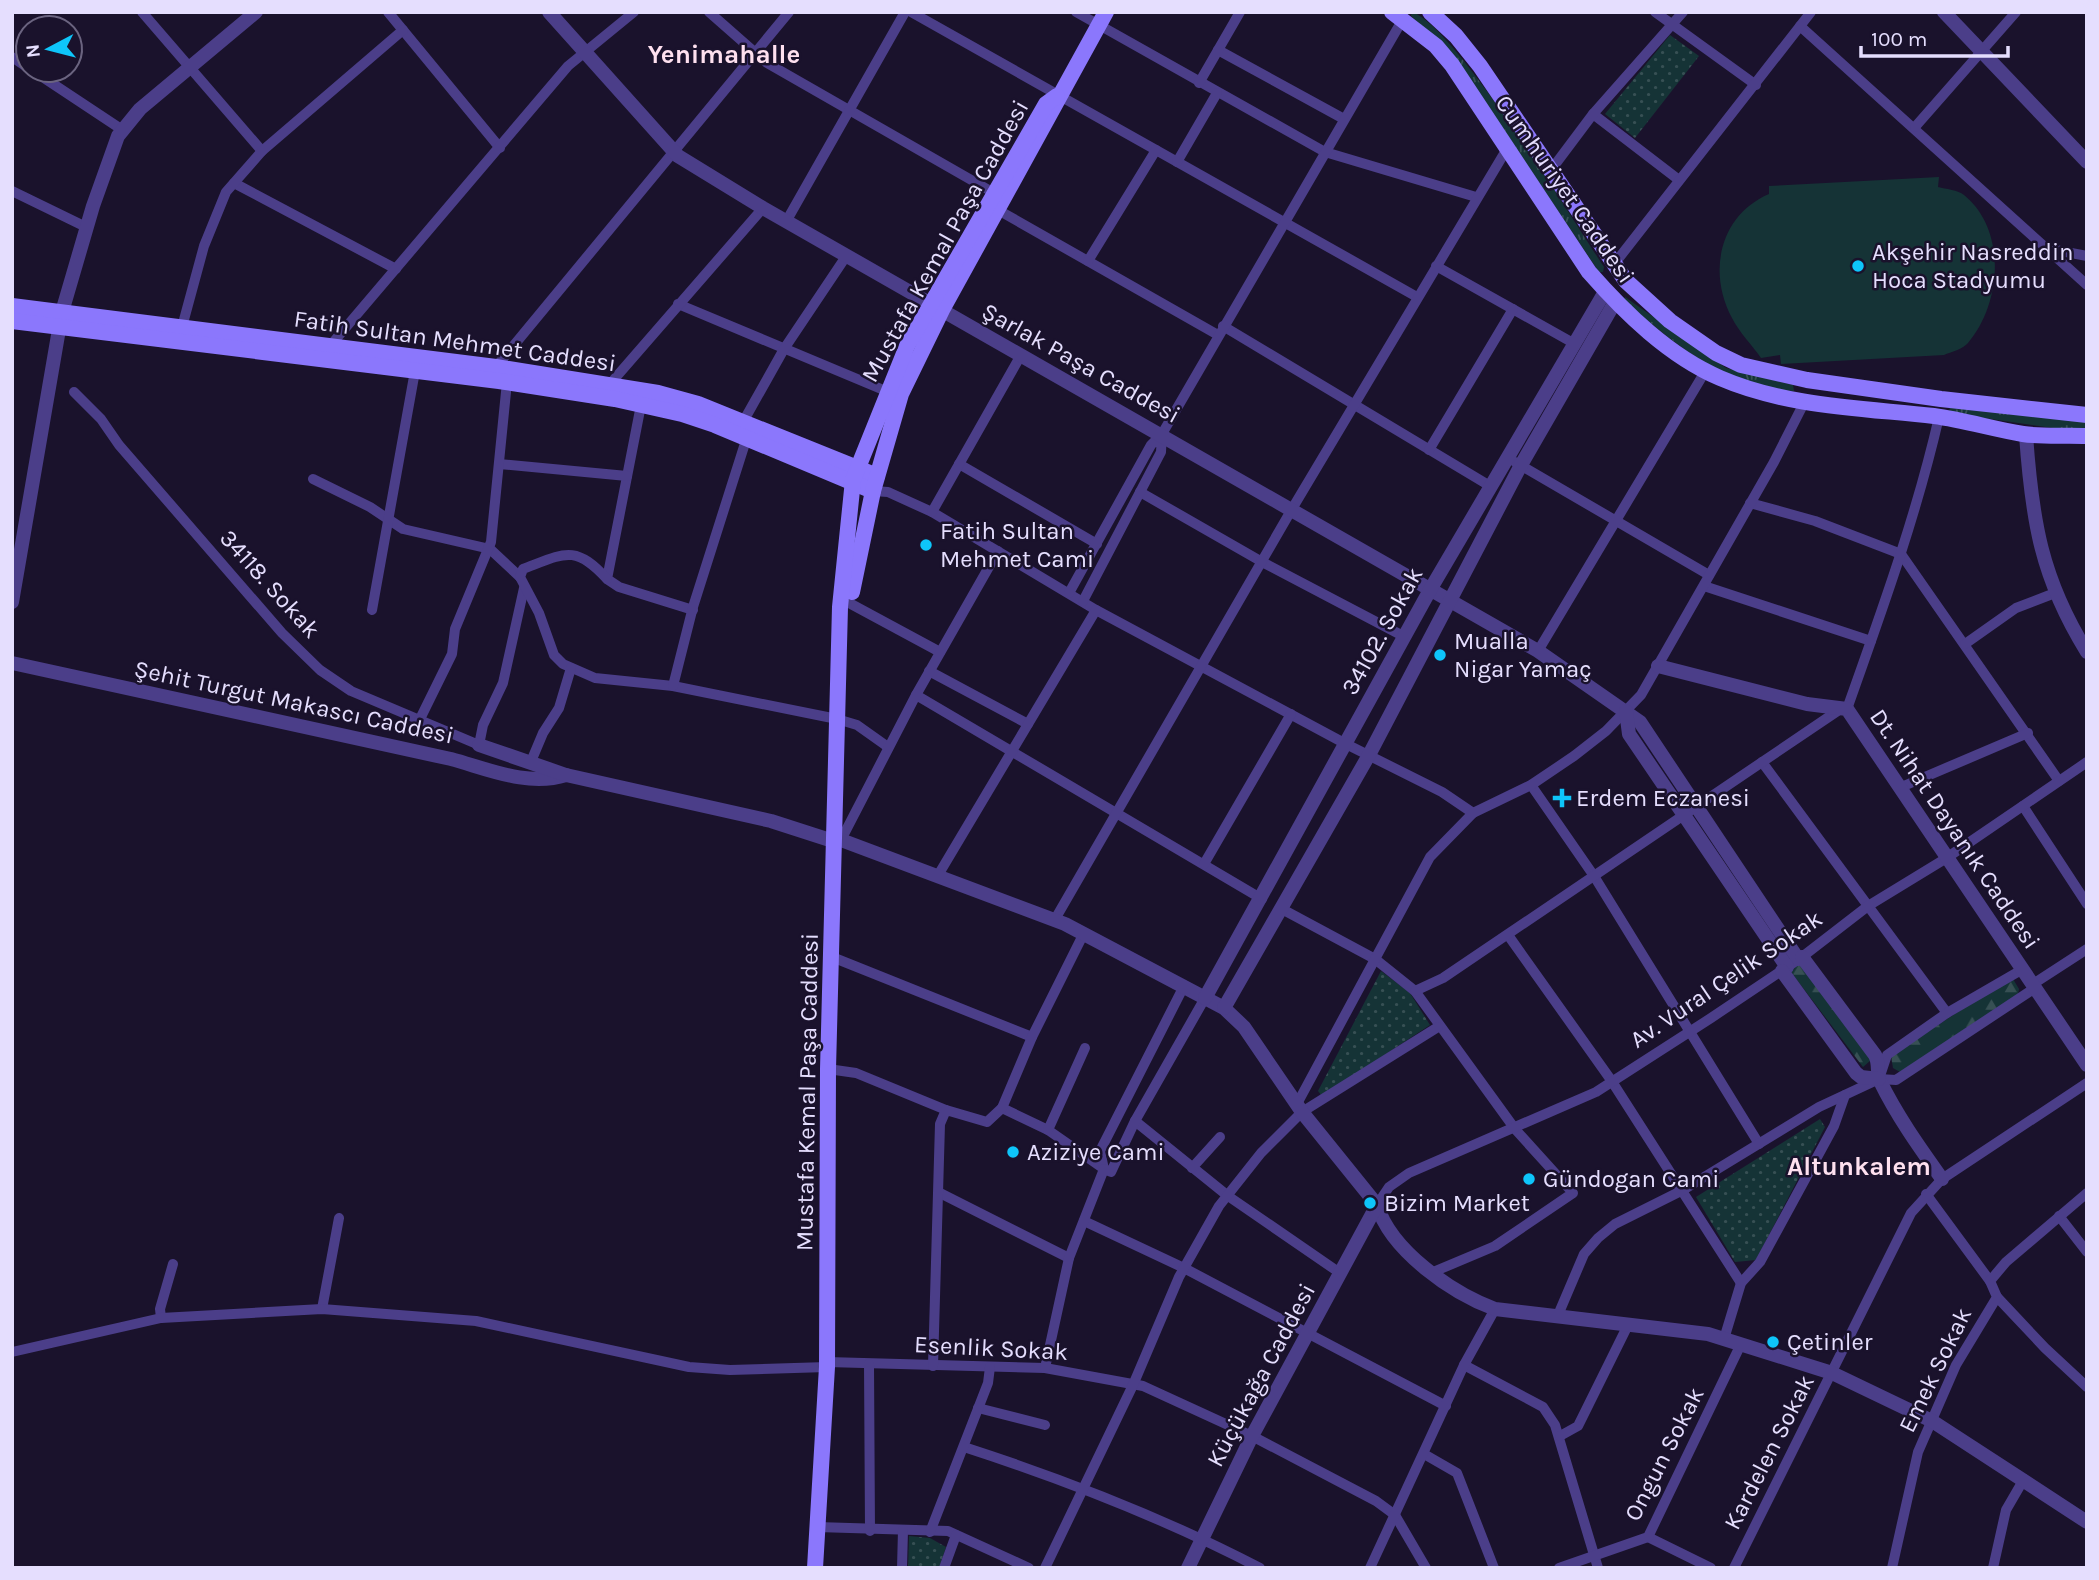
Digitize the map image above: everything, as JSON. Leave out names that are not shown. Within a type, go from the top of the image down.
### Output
[{"type":"main road","name":"Cumhuriyet Caddesi","points":[[1430,12],[1473,57],[1618,269],[1670,321],[1716,353],[1741,365],[1807,380],[1941,399],[2086,415]]},
{"type":"main road","name":"Cumhuriyet Caddesi","points":[[1401,14],[1444,55],[1589,272],[1610,296],[1664,343],[1706,370],[1728,381],[1804,403],[1939,417],[2026,435],[2087,436]]},
{"type":"main road","name":"Mustafa Kemal Paşa Caddesi","points":[[846,610],[840,607],[855,474],[886,391],[998,210],[1055,109],[1057,96],[1102,19]]},
{"type":"main road","name":"Mustafa Kemal Paşa Caddesi","points":[[815,1568],[827,1364],[828,1069],[837,840],[837,719],[846,610],[901,394],[937,307],[994,193],[1046,104],[1057,96]]},
{"type":"main road","points":[[1610,296],[1618,269]]},
{"type":"main road","name":"Fatih Sultan Mehmet Caddesi","points":[[12,306],[61,319],[329,353],[496,366],[610,384],[698,404],[745,430],[879,486]]},
{"type":"main road","name":"Fatih Sultan Mehmet Caddesi","points":[[12,321],[61,319],[183,327],[415,371],[507,382],[641,405],[745,430]]},
{"type":"main road","points":[[1804,403],[1807,380]]},
{"type":"main road","points":[[1939,417],[1941,399]]},
{"type":"street","points":[[142,12],[262,151]]},
{"type":"street","points":[[12,601],[15,571],[61,319],[86,227],[118,136],[140,109],[256,12]]},
{"type":"street","points":[[388,12],[500,148]]},
{"type":"street","name":"Şarlak Paşa Caddesi","points":[[549,12],[674,152],[763,208],[1162,434],[1449,603],[1538,651],[1626,711]]},
{"type":"street","points":[[329,353],[396,269],[568,66],[634,12]]},
{"type":"street","points":[[709,12],[753,54],[848,113],[994,193]]},
{"type":"street","points":[[496,366],[789,12]]},
{"type":"street","points":[[787,220],[905,12]]},
{"type":"street","points":[[911,12],[1417,297]]},
{"type":"street","points":[[1076,12],[1102,19],[1199,83],[1325,152],[1476,197]]},
{"type":"street","points":[[1199,83],[1240,12]]},
{"type":"street","points":[[1655,12],[1756,85]]},
{"type":"street","points":[[1551,170],[1593,114],[1683,12]]},
{"type":"street","points":[[1618,269],[1679,180],[1811,12]]},
{"type":"street","points":[[1944,12],[2086,159]]},
{"type":"street","points":[[1915,127],[2016,12]]},
{"type":"street","points":[[1069,593],[1151,445],[1162,434],[1344,119],[1401,14]]},
{"type":"street","points":[[1800,26],[2050,248],[2087,285]]},
{"type":"street","points":[[183,327],[217,208],[234,183],[262,151],[403,30]]},
{"type":"street","points":[[1218,50],[1344,119]]},
{"type":"street","points":[[53,84],[124,131]]},
{"type":"street","points":[[1177,162],[1217,93]]},
{"type":"street","points":[[1593,114],[1679,180]]},
{"type":"street","points":[[1055,921],[1264,563],[1292,509],[1508,147]]},
{"type":"street","points":[[1088,261],[1156,150]]},
{"type":"street","points":[[234,183],[396,269]]},
{"type":"street","points":[[12,191],[86,227]]},
{"type":"street","points":[[610,384],[763,208]]},
{"type":"street","points":[[998,210],[1354,405],[1490,486]]},
{"type":"street","points":[[2050,248],[2087,256]]},
{"type":"street","points":[[673,687],[745,430],[784,349],[847,256]]},
{"type":"street","points":[[1436,266],[1575,344]]},
{"type":"street","name":"34102. Sokak","points":[[1205,998],[1505,458],[1575,344],[1610,296]]},
{"type":"street","name":"34102. Sokak","points":[[1224,1008],[1368,755],[1610,296]]},
{"type":"street","points":[[678,304],[886,391]]},
{"type":"street","points":[[1429,450],[1513,309]]},
{"type":"street","points":[[932,512],[1021,355]]},
{"type":"street","points":[[1538,651],[1706,370]]},
{"type":"street","points":[[372,610],[386,519],[415,371]]},
{"type":"street","points":[[419,721],[452,654],[455,629],[490,549],[507,382]]},
{"type":"street","name":"34118. Sokak","points":[[74,392],[101,419],[119,445],[301,653],[351,691],[479,745]]},
{"type":"street","points":[[1045,1568],[1133,1385],[1184,1268],[1228,1196],[1299,1108],[1430,857],[1473,813],[1531,785],[1589,745],[1641,695],[1804,403]]},
{"type":"street","points":[[607,579],[641,405]]},
{"type":"street","points":[[1415,991],[1443,978],[1843,710],[1871,641],[1901,554],[1925,478],[1939,417]]},
{"type":"street","points":[[1083,601],[1161,452],[1162,434]]},
{"type":"street","points":[[2026,435],[2031,494],[2041,553],[2055,593],[2087,652]]},
{"type":"street","points":[[1505,458],[1616,521],[1707,581],[1871,641]]},
{"type":"street","points":[[499,464],[627,476]]},
{"type":"street","points":[[959,464],[1097,544]]},
{"type":"street","points":[[313,479],[419,535],[490,549],[520,577],[539,613],[554,655],[571,668],[595,678],[673,687],[837,719],[857,725],[888,747]]},
{"type":"street","points":[[879,486],[932,512],[1096,610],[1346,744],[1442,792],[1473,813]]},
{"type":"street","points":[[1140,492],[1264,563],[1405,637]]},
{"type":"street","points":[[1749,503],[1815,522],[1901,554],[2059,781]]},
{"type":"street","points":[[837,840],[998,551]]},
{"type":"street","points":[[520,577],[523,569],[570,554],[584,556],[619,587],[693,610]]},
{"type":"street","points":[[479,745],[483,725],[503,683],[524,588]]},
{"type":"street","points":[[1965,644],[2016,608],[2055,593]]},
{"type":"street","points":[[846,610],[940,652]]},
{"type":"street","points":[[937,877],[1096,610]]},
{"type":"street","name":"Şehit Turgut Makascı Caddesi","points":[[12,663],[451,759],[519,777],[546,781],[566,775]]},
{"type":"street","name":"Dt. Nihat Dayanık Caddesi","points":[[1658,667],[1843,710],[2023,968],[2087,1065]]},
{"type":"street","points":[[530,764],[543,733],[559,708],[571,668]]},
{"type":"street","points":[[929,671],[1028,723]]},
{"type":"street","points":[[916,695],[1262,899]]},
{"type":"street","points":[[1626,711],[1629,734],[1689,812],[1792,964],[1856,1073],[1861,1077],[1896,1080],[2087,949]]},
{"type":"street","points":[[1204,864],[1291,715]]},
{"type":"street","points":[[1899,788],[2028,733]]},
{"type":"street","name":"Şehit Turgut Makascı Caddesi","points":[[479,745],[566,775],[771,821],[837,840],[1084,933],[1224,1008],[1244,1027],[1299,1108],[1377,1205],[1382,1220],[1391,1233],[1433,1272],[1466,1297],[1495,1309],[1686,1330],[1741,1344],[1832,1373],[1932,1421],[2087,1522]]},
{"type":"street","points":[[1762,762],[1947,1013]]},
{"type":"street","name":"Av. Vural Çelik Sokak","points":[[1377,1205],[1389,1187],[1409,1173],[1596,1092],[1792,964],[1868,906],[1945,859],[2087,762]]},
{"type":"street","points":[[1531,785],[1594,876],[1759,1144]]},
{"type":"street","points":[[2023,806],[2087,904]]},
{"type":"street","points":[[1280,908],[1375,959],[1415,991],[1438,1027],[1515,1129],[1573,1193],[1495,1246],[1433,1272]]},
{"type":"street","points":[[828,1069],[856,1073],[946,1110],[987,1122],[1002,1108],[1032,1037],[1084,933]]},
{"type":"street","points":[[1508,935],[1611,1080],[1741,1283]]},
{"type":"street","points":[[832,957],[1032,1037]]},
{"type":"street","points":[[1792,964],[1875,1055],[1879,1062],[1879,1079],[1913,1138],[1942,1180]]},
{"type":"street","points":[[1559,1315],[1584,1254],[1615,1224],[1682,1190],[1845,1095],[1879,1079],[1887,1055],[1947,1013],[2023,968]]},
{"type":"street","points":[[1045,1368],[1069,1258],[1104,1169],[1100,1151],[1184,986]]},
{"type":"street","points":[[1002,1108],[1048,1130],[1111,1172],[1135,1121],[1205,998]]},
{"type":"street","points":[[1299,1108],[1438,1027]]},
{"type":"street","points":[[1048,1130],[1085,1048]]},
{"type":"street","name":"Kardelen Sokak","points":[[1734,1568],[1911,1213],[1942,1180],[2087,1083]]},
{"type":"street","points":[[1724,1339],[1741,1283],[1760,1262],[1834,1126],[1845,1095]]},
{"type":"street","points":[[933,1366],[940,1193],[938,1140],[940,1124],[946,1110]]},
{"type":"street","points":[[1135,1121],[1228,1196],[1340,1273]]},
{"type":"street","points":[[1192,1168],[1220,1137]]},
{"type":"street","points":[[940,1193],[1069,1258]]},
{"type":"street","name":"Emek Sokak","points":[[1892,1567],[1918,1452],[1956,1365],[1997,1297],[1990,1281],[2006,1262],[2087,1193]]},
{"type":"street","points":[[1926,1194],[1990,1281]]},
{"type":"street","name":"Küçükağa Caddesi","points":[[1188,1568],[1252,1436],[1377,1205]]},
{"type":"street","points":[[2059,1216],[2087,1252]]},
{"type":"street","points":[[322,1309],[339,1218]]},
{"type":"street","points":[[1084,1221],[1184,1268],[1446,1406]]},
{"type":"street","points":[[161,1318],[160,1310],[173,1264]]},
{"type":"street","points":[[1997,1297],[2045,1348],[2087,1387]]},
{"type":"street","name":"Esenlik Sokak","points":[[12,1352],[161,1318],[322,1309],[476,1321],[690,1367],[730,1370],[869,1364],[1045,1368],[1143,1386],[1252,1436],[1376,1501],[1395,1515],[1426,1568]]},
{"type":"street","points":[[1370,1568],[1464,1365],[1495,1309]]},
{"type":"street","points":[[1560,1436],[1578,1426],[1629,1323]]},
{"type":"street","name":"Ongun Sokak","points":[[1559,1568],[1596,1563],[1648,1537],[1741,1344]]},
{"type":"street","points":[[869,1364],[870,1531]]},
{"type":"street","points":[[1464,1365],[1543,1407],[1560,1436],[1596,1563]]},
{"type":"street","points":[[930,1532],[964,1447],[990,1367]]},
{"type":"street","points":[[978,1408],[1045,1424]]},
{"type":"street","points":[[964,1447],[1085,1487],[1203,1539],[1260,1568]]},
{"type":"street","points":[[1424,1454],[1457,1473],[1494,1568]]},
{"type":"street","points":[[1993,1568],[2006,1510],[2024,1479]]},
{"type":"street","points":[[817,1527],[870,1531],[948,1531],[1030,1568]]},
{"type":"street","points":[[902,1568],[903,1530]]},
{"type":"street","points":[[944,1568],[956,1535]]},
{"type":"street","points":[[1648,1537],[1712,1568]]},
{"type":"street","points":[[1879,1568],[1892,1567]]},
{"type":"green space","points":[[1412,12],[1431,25],[1456,51],[1483,86],[1567,209],[1604,267],[1603,272],[1599,272],[1455,57],[1411,16]]},
{"type":"green space","points":[[1670,35],[1699,56],[1635,138],[1605,114]]},
{"type":"green space","name":"Akşehir Nasreddin Hoca Stadyumu","points":[[1939,177],[1938,187],[1961,193],[1978,210],[1988,227],[1993,247],[1995,267],[1988,308],[1968,343],[1944,355],[1781,364],[1780,355],[1761,358],[1732,318],[1720,282],[1723,247],[1729,230],[1739,216],[1752,203],[1769,194],[1769,186]]},
{"type":"green space","points":[[1625,297],[1726,368],[1793,385],[1794,391],[1746,382],[1723,372],[1681,347],[1624,300]]},
{"type":"green space","points":[[1950,406],[2087,422],[2087,433],[1949,413]]},
{"type":"green space","points":[[1797,965],[1801,965],[1871,1060],[1863,1067],[1791,972]]},
{"type":"green space","points":[[1381,971],[1410,993],[1430,1025],[1322,1096],[1318,1091]]},
{"type":"green space","points":[[2008,979],[2013,979],[2019,989],[2018,994],[1900,1072],[1893,1068],[1891,1056]]},
{"type":"green space","points":[[1820,1119],[1825,1127],[1756,1260],[1735,1262],[1696,1197]]},
{"type":"green space","points":[[909,1536],[930,1538],[946,1547],[939,1568],[908,1568]]},
{"type":"place","name":"Akşehir Nasreddin Hoca Stadyumu","points":[[1858,266]]},
{"type":"place","name":"Fatih Sultan Mehmet Cami","points":[[926,545]]},
{"type":"place","name":"Mualla Nigar Yamaç","points":[[1440,655]]},
{"type":"place","name":"Erdem Eczanesi","points":[[1562,798]]},
{"type":"place","name":"Aziziye Cami","points":[[1013,1152]]},
{"type":"place","name":"Gündogan Cami","points":[[1529,1179]]},
{"type":"place","name":"Bizim Market","points":[[1370,1203]]},
{"type":"place","name":"Çetinler","points":[[1773,1342]]},
{"type":"district","name":"Yenimahalle","points":[[724,54]]},
{"type":"district","name":"Altunkalem","points":[[1859,1166]]}]
